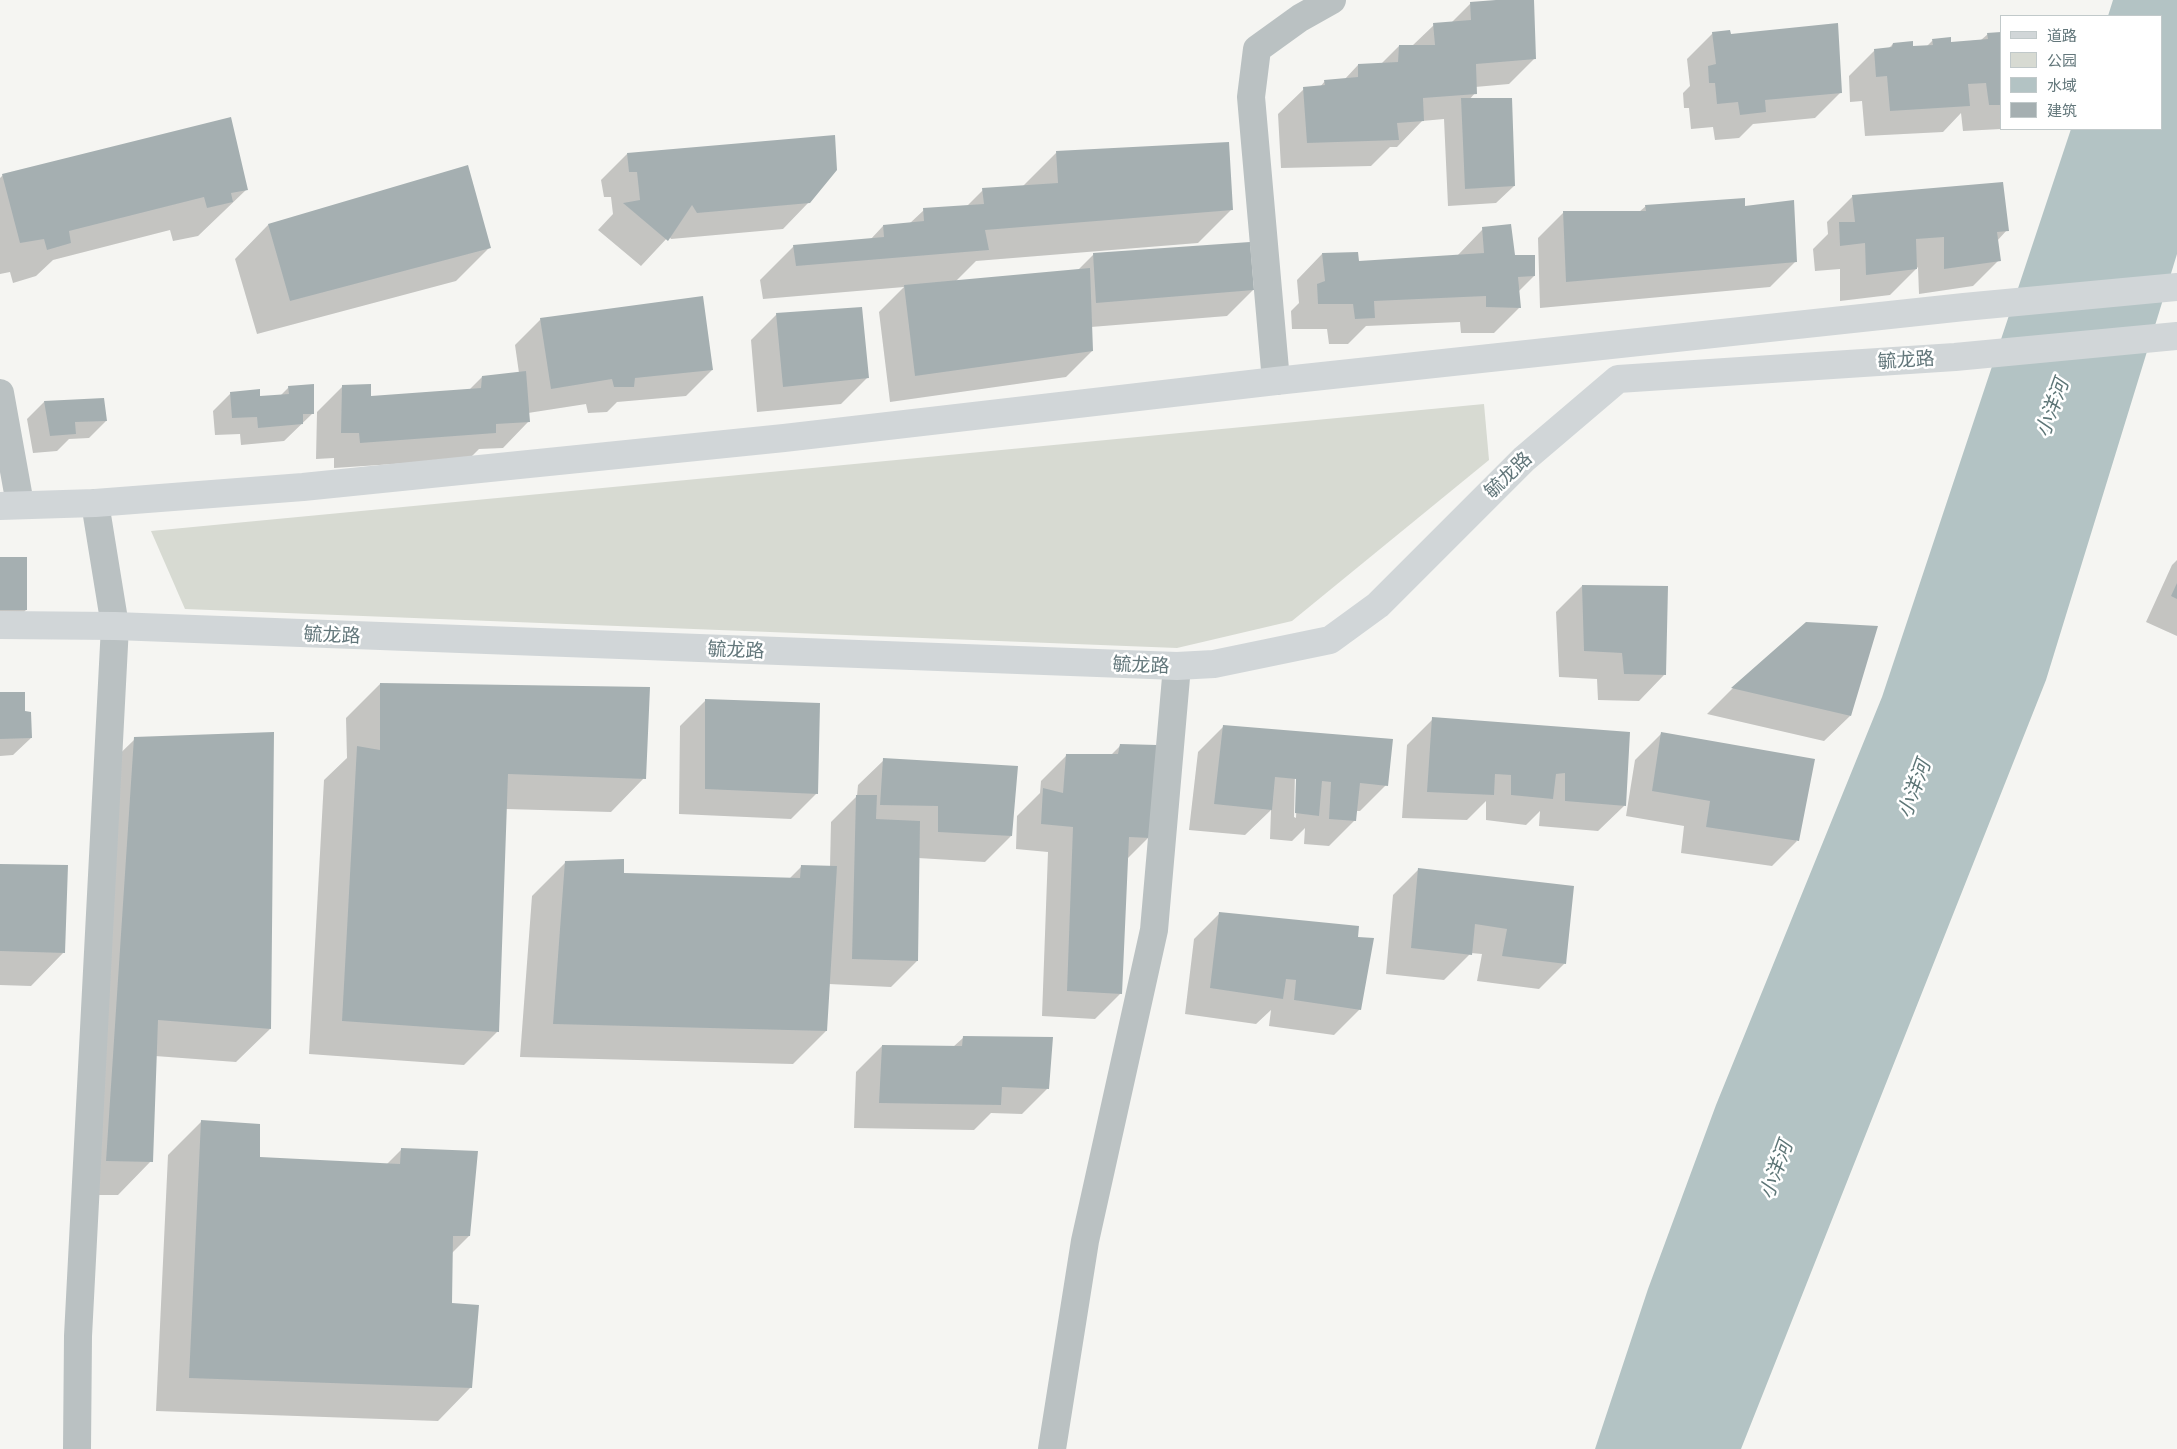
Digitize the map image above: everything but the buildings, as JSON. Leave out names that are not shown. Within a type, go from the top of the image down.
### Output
[{"type":"main road","points":[[10,505],[95,503],[302,487],[784,438],[1276,381],[1964,307],[2177,287]]},
{"type":"main road","name":"毓龙路","points":[[0,625],[114,626],[1177,666],[1214,664],[1330,640],[1378,605],[1524,459],[1618,379],[1955,357],[2177,336]]},
{"type":"street","points":[[1276,381],[1251,97],[1257,49],[1300,18],[1332,0]]},
{"type":"street","points":[[0,393],[10,505]]},
{"type":"street","points":[[77,1449],[78,1336],[114,626],[95,503]]},
{"type":"street","points":[[1052,1449],[1085,1241],[1154,930],[1177,666]]},
{"type":"green space","points":[[1484,404],[1489,460],[1292,621],[1177,648],[185,609],[151,531]]},
{"type":"water","name":"小洋河","points":[[2113,0],[2177,0],[2177,254],[2046,680],[1741,1449],[1595,1449],[1648,1289],[1716,1105],[1882,697],[2071,130],[2162,130],[2162,15],[2108,15]]}]
